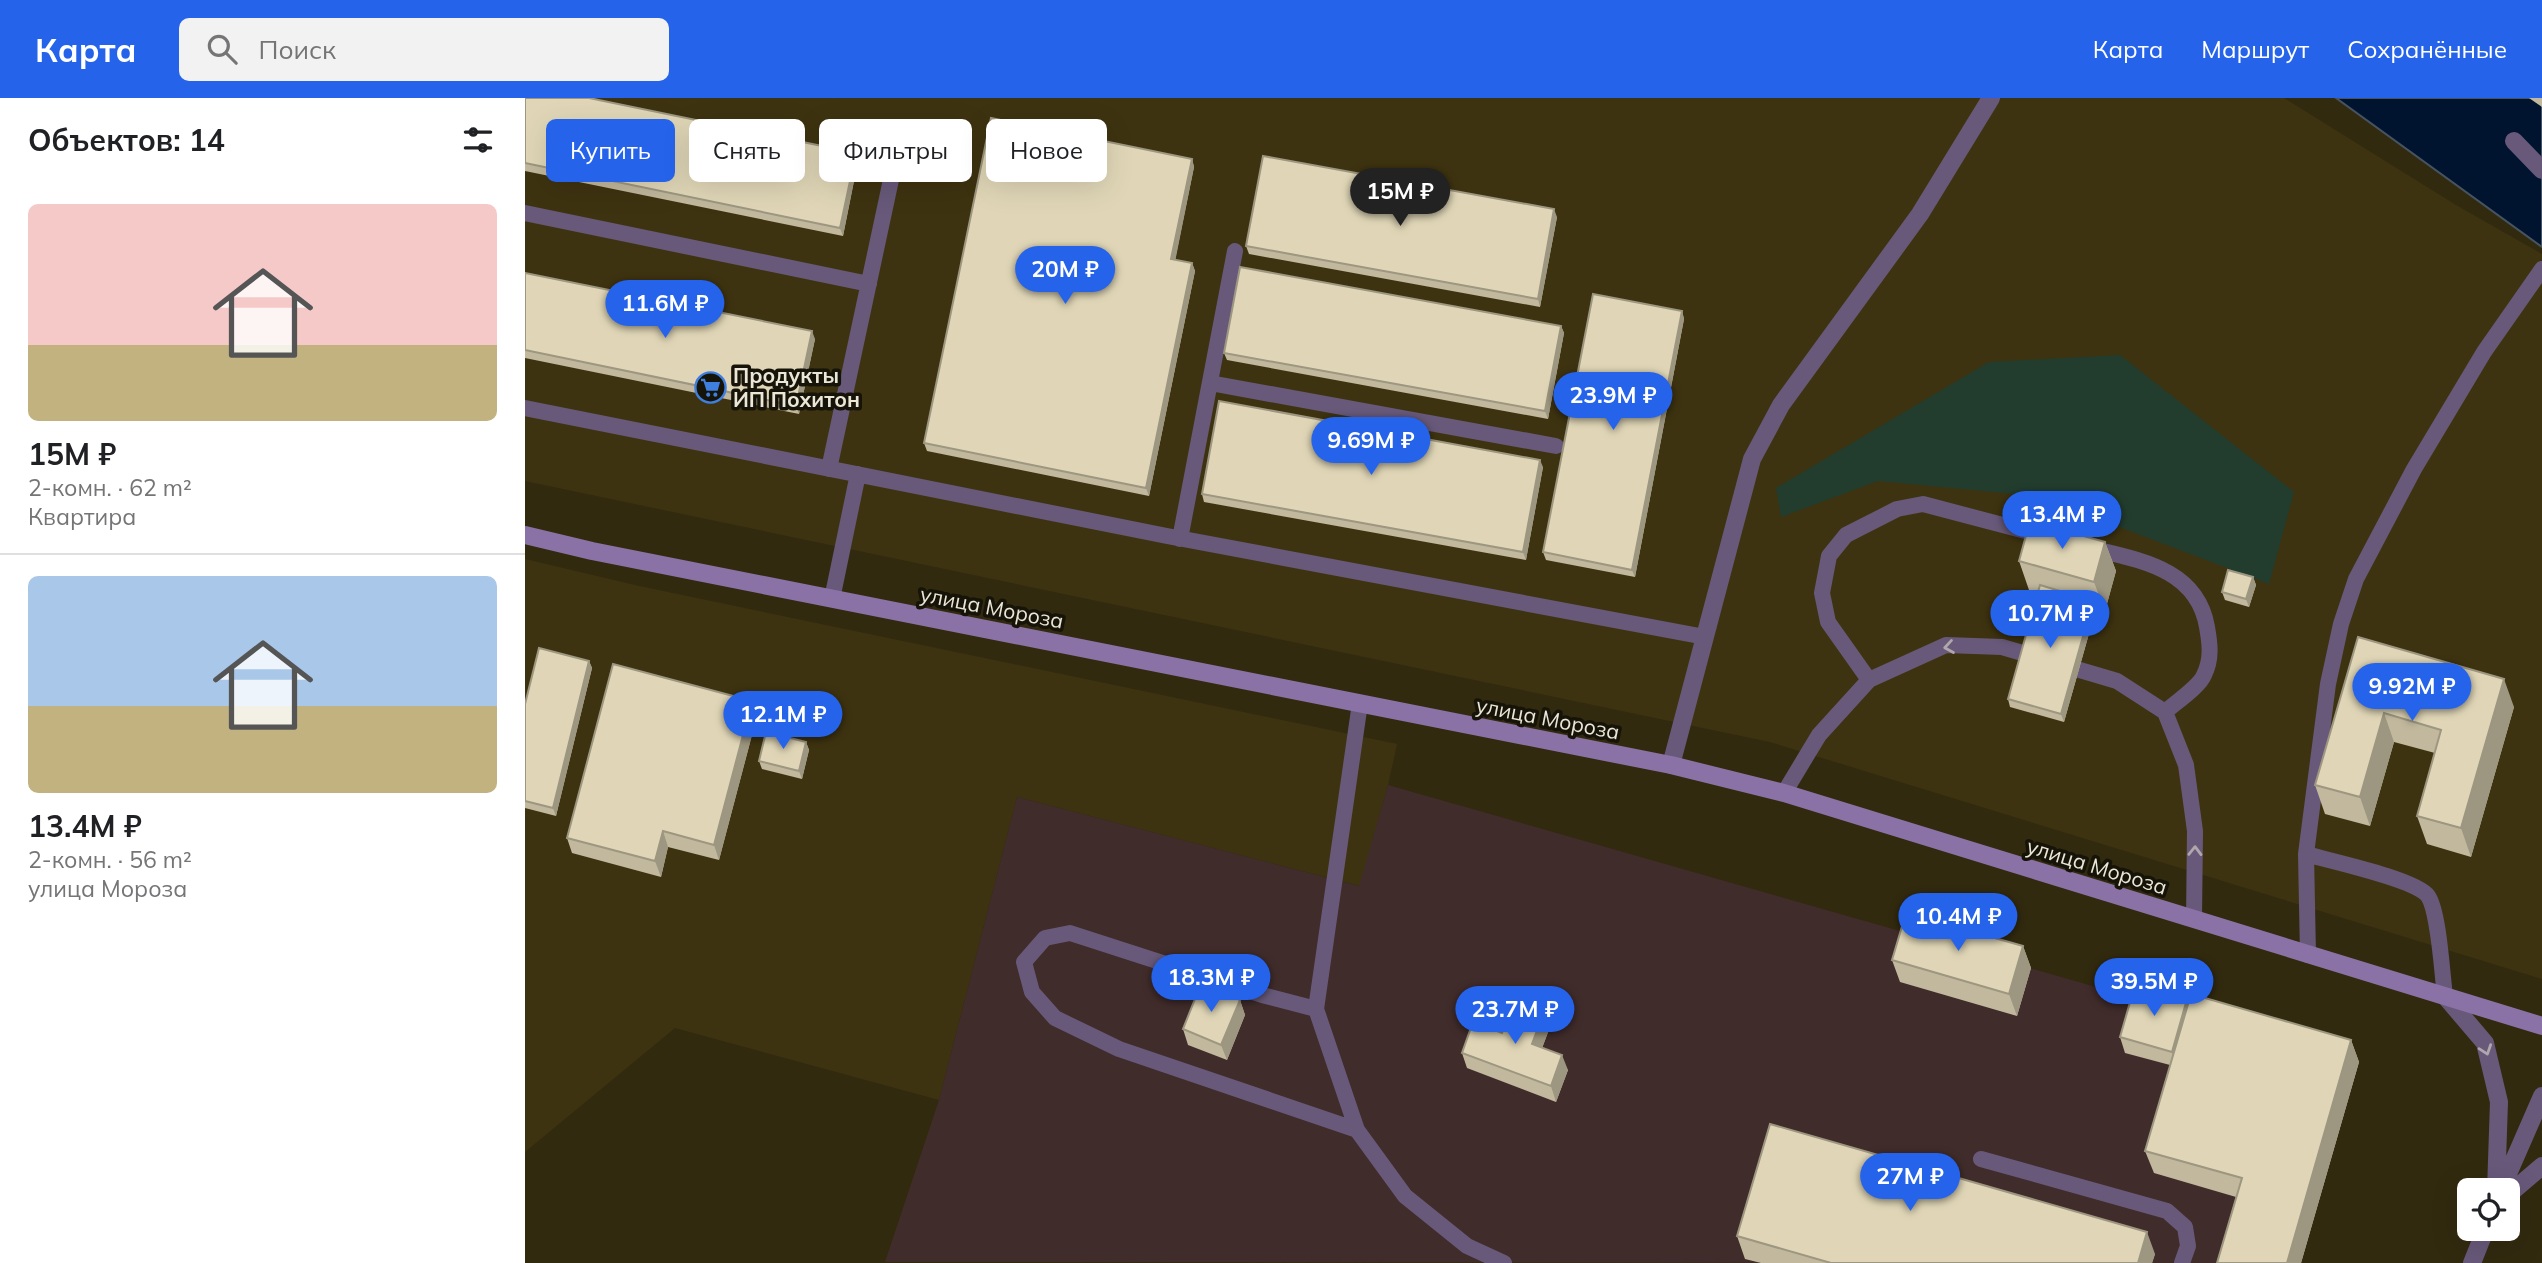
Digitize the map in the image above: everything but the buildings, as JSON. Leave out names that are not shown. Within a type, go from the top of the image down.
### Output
[{"type":"main road","name":"улица Мороза","points":[[525,535],[592,551],[1671,765],[1784,793],[2542,1026]]},
{"type":"street","points":[[1671,765],[1752,459],[1781,405],[1920,214],[1991,98]]},
{"type":"street","points":[[2514,141],[2542,170]]},
{"type":"street","points":[[2445,996],[2486,1043],[2499,1102],[2496,1178]]},
{"type":"street","points":[[2506,1178],[2542,1096]]},
{"type":"street","points":[[2520,1185],[2542,1166]]},
{"type":"street","points":[[2472,1263],[2481,1241]]},
{"type":"lane","points":[[829,469],[891,182]]},
{"type":"lane","points":[[525,213],[869,284]]},
{"type":"lane","points":[[1180,538],[1235,251]]},
{"type":"lane","points":[[2308,955],[2306,854],[2328,684],[2341,624],[2356,579],[2414,469],[2470,376],[2542,269]]},
{"type":"lane","points":[[1210,383],[1556,446]]},
{"type":"lane","points":[[525,408],[1180,538],[1705,637]]},
{"type":"lane","points":[[832,598],[858,474]]},
{"type":"lane","points":[[1869,680],[1828,622],[1822,593],[1829,556],[1846,535],[1897,509],[1923,505],[2148,563],[2180,578],[2204,611],[2211,650],[2204,677],[2165,712]]},
{"type":"lane","points":[[1784,793],[1819,736],[1869,680],[1946,645],[2002,647],[2117,681],[2165,712],[2186,765],[2195,831],[2194,919]]},
{"type":"lane","points":[[1360,703],[1316,1009],[1357,1130],[1405,1196],[1467,1246],[1504,1263]]},
{"type":"lane","points":[[2306,854],[2410,883],[2427,894],[2434,909],[2445,996]]},
{"type":"lane","points":[[1316,1009],[1262,995],[1070,933],[1045,938],[1024,962],[1032,992],[1055,1018],[1119,1049],[1357,1130]]},
{"type":"lane","points":[[1981,1159],[2167,1211],[2185,1227],[2187,1246],[2182,1263]]},
{"type":"shaded area","points":[[525,98],[2284,98],[2456,205],[2542,254],[2542,979],[1770,742],[525,481]]},
{"type":"shaded area","points":[[525,559],[639,586],[1397,744],[1360,886],[1017,797],[939,1100],[675,1028],[525,1152]]},
{"type":"shaded area","points":[[1388,785],[2359,1062],[2301,1263],[885,1262],[939,1100],[1017,797],[1359,886]]},
{"type":"green space","points":[[2120,355],[2294,492],[2269,584],[2038,496],[1878,481],[1781,517],[1776,488],[1989,362]]},
{"type":"water","points":[[2336,98],[2542,98],[2542,247]]},
{"type":"place","name":"Продукты ИП Похитон","points":[[710,387]]}]
